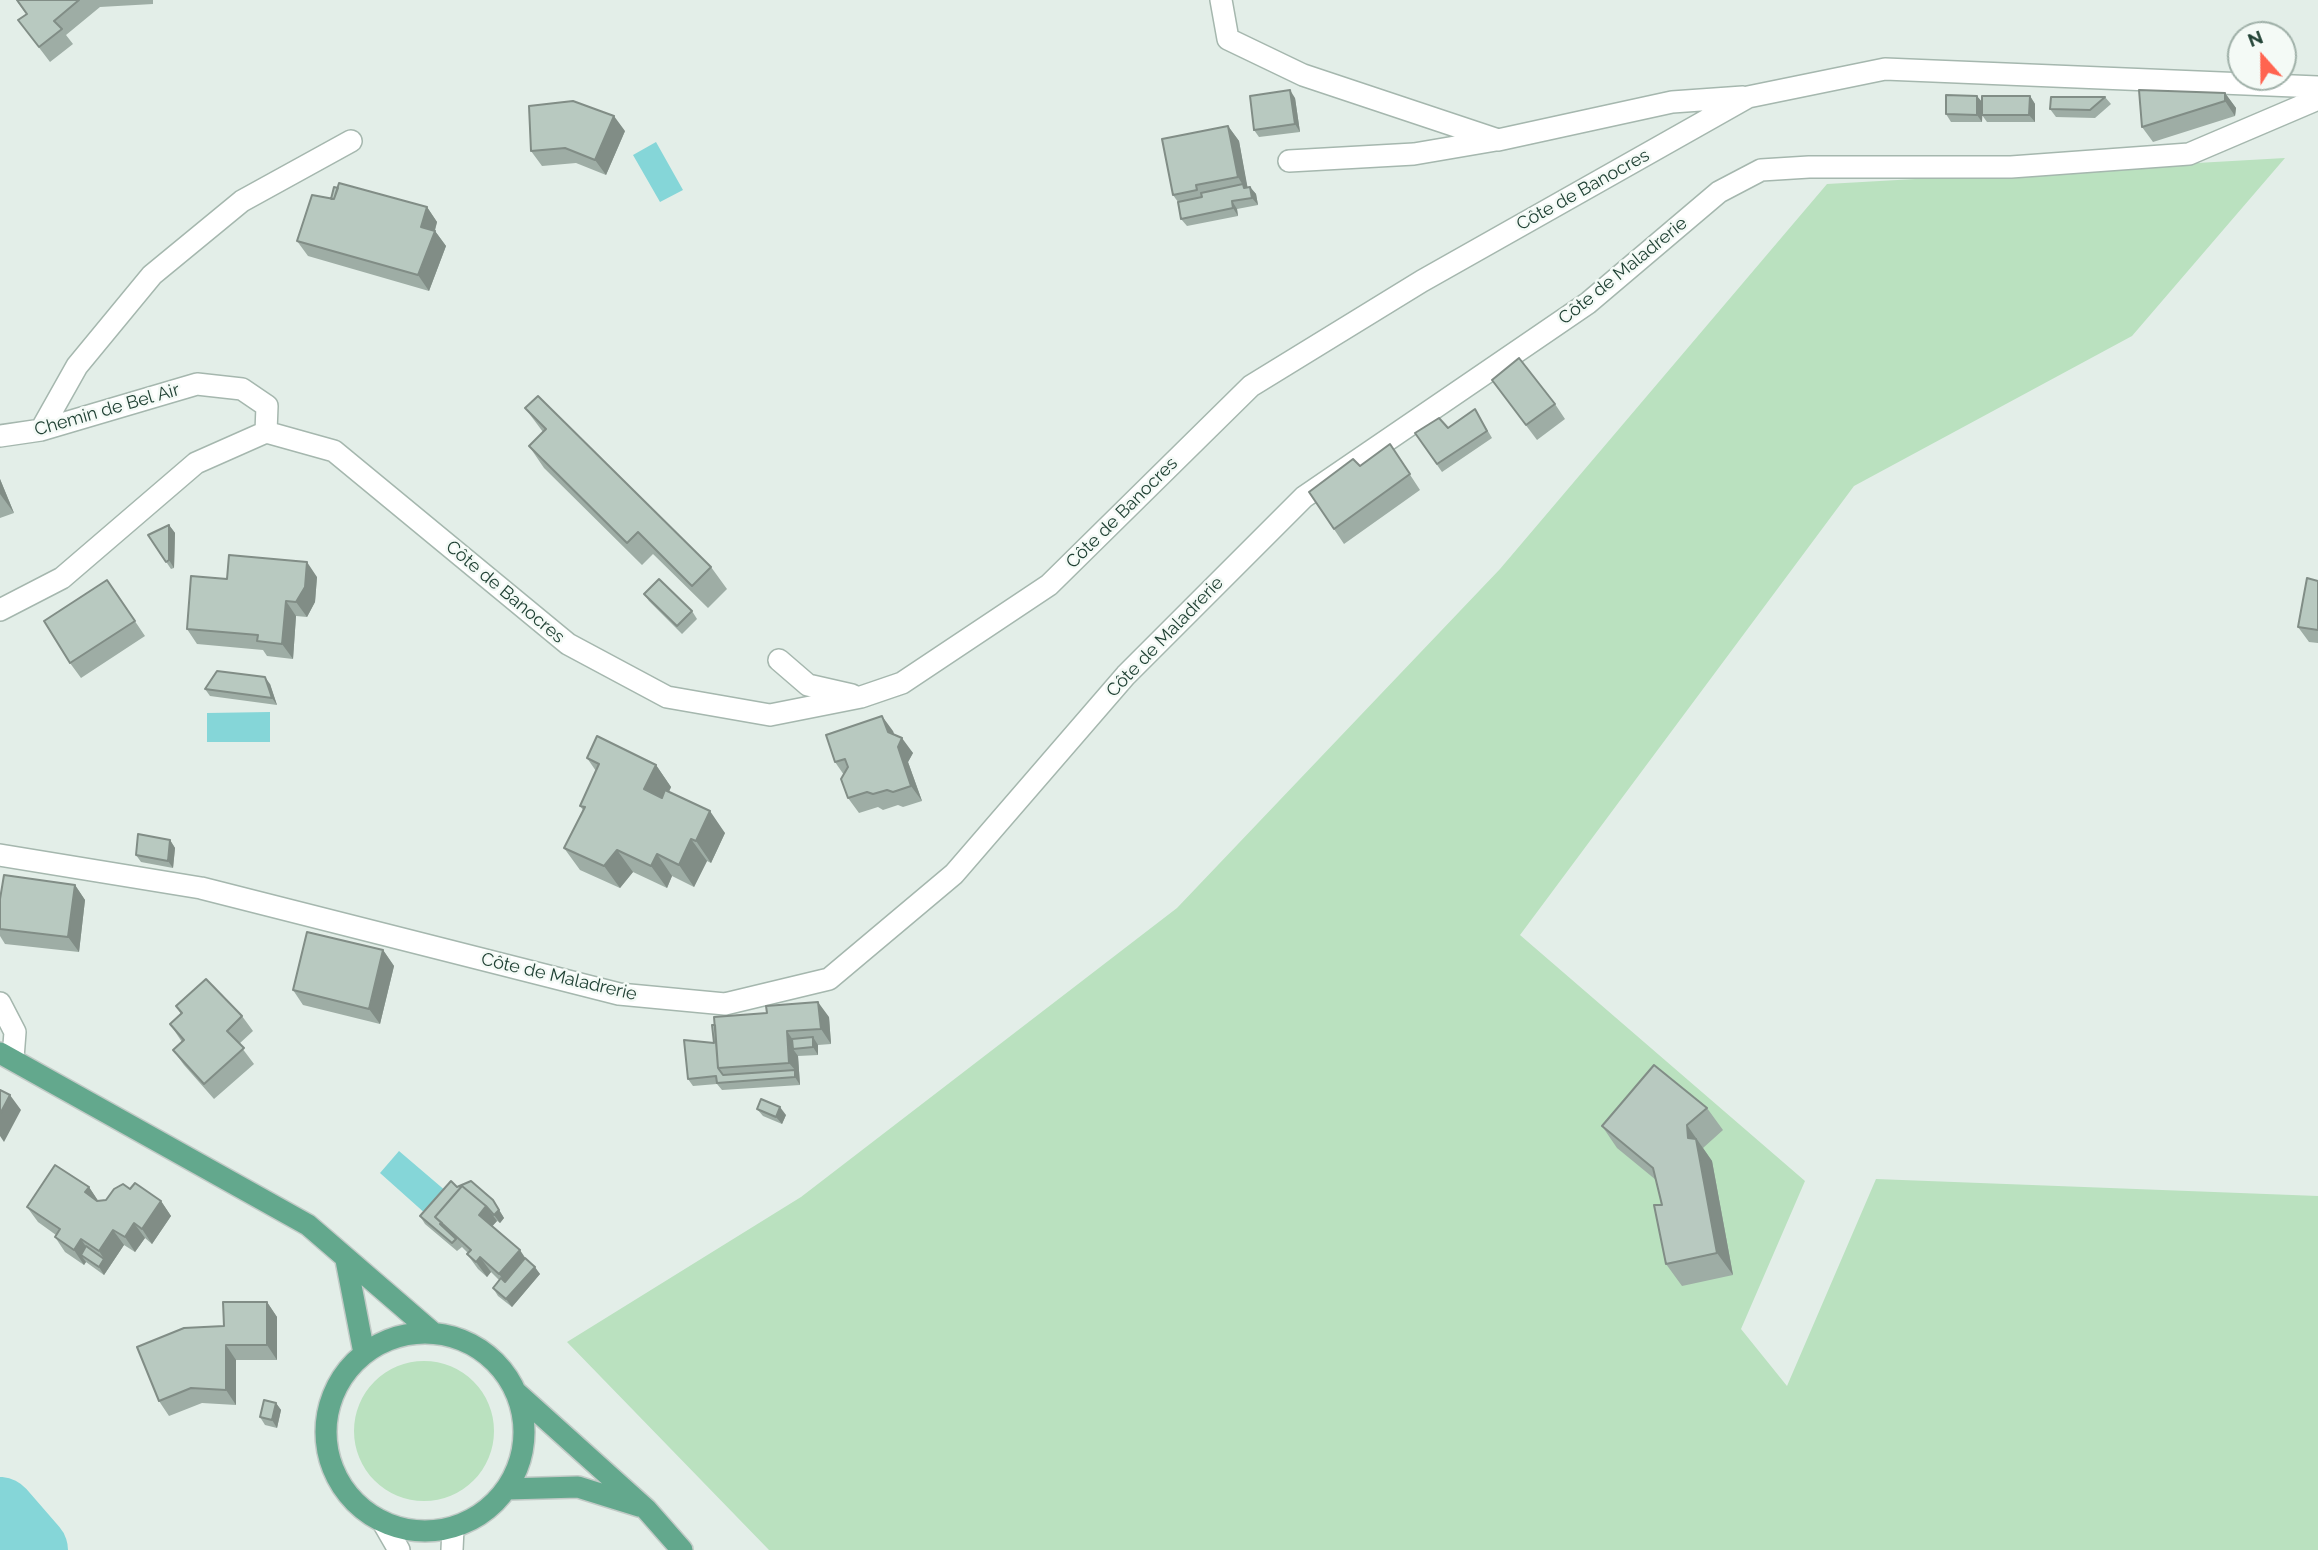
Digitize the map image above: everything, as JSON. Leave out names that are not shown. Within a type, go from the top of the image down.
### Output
[{"type":"main road","points":[[6,1056],[308,1225],[432,1332]]},
{"type":"main road","points":[[346,1260],[364,1353]]},
{"type":"main road","points":[[432,1332],[459,1338],[483,1350],[503,1369],[517,1393],[525,1425],[522,1458],[507,1489],[483,1513],[453,1528],[430,1532],[406,1531],[384,1524],[356,1504],[335,1477],[325,1443],[327,1409],[341,1378],[364,1353],[385,1341],[408,1333],[432,1332]]},
{"type":"main road","points":[[517,1393],[646,1509],[682,1550]]},
{"type":"main road","points":[[507,1489],[578,1487],[646,1509]]},
{"type":"street","points":[[1221,0],[1228,39],[1303,75],[1498,140]]},
{"type":"street","name":"Côte de Banocres","points":[[266,432],[334,451],[568,645],[667,697],[770,715],[861,696],[902,683],[1049,585],[1251,386],[1422,281],[1748,97],[1885,69],[2318,86]]},
{"type":"street","points":[[1289,161],[1414,153],[1498,140],[1672,102],[1748,97]]},
{"type":"street","name":"Côte de Maladrerie","points":[[0,855],[201,888],[619,994],[725,1004],[829,979],[954,874],[1126,675],[1304,497],[1588,303],[1718,192],[1761,170],[1809,167],[2011,167],[2189,154],[2318,99]]},
{"type":"street","points":[[41,430],[77,366],[152,275],[242,201],[351,141]]},
{"type":"street","name":"Chemin de Bel Air","points":[[0,436],[41,430],[197,384],[242,389],[267,406],[266,432]]},
{"type":"street","points":[[0,610],[62,578],[196,463],[266,432]]},
{"type":"street","points":[[779,660],[808,685],[861,696]]},
{"type":"street","points":[[0,1003],[15,1032],[6,1056]]},
{"type":"street","points":[[384,1524],[399,1550]]},
{"type":"street","points":[[452,1550],[453,1528]]},
{"type":"green space","points":[[2285,158],[2132,336],[1854,486],[1520,935],[1805,1181],[1741,1329],[1787,1386],[1876,1179],[2318,1196],[2318,1550],[769,1550],[567,1342],[801,1197],[1177,908],[1500,569],[1827,184]]},
{"type":"green space","points":[[424,1361],[451,1366],[474,1381],[489,1404],[494,1431],[489,1458],[474,1481],[451,1496],[424,1501],[397,1496],[374,1481],[359,1458],[354,1431],[359,1404],[374,1381],[397,1366]]},
{"type":"water","points":[[656,142],[683,190],[660,202],[633,155]]},
{"type":"water","points":[[270,712],[270,742],[207,742],[207,713]]},
{"type":"water","points":[[399,1151],[447,1192],[427,1215],[380,1173]]},
{"type":"building","points":[[17,0],[79,0],[54,21],[62,29],[39,47],[18,20],[27,14]]},
{"type":"building","points":[[1290,90],[1295,124],[1254,130],[1250,96]]},
{"type":"building","points":[[2139,90],[2225,93],[2225,101],[2142,127]]},
{"type":"building","points":[[1946,95],[1977,96],[1977,115],[1946,114]]},
{"type":"building","points":[[1982,96],[2030,96],[2029,115],[1982,115]]},
{"type":"building","points":[[2051,97],[2105,97],[2090,110],[2050,109]]},
{"type":"building","points":[[573,101],[614,116],[595,160],[565,148],[531,151],[529,106]]},
{"type":"building","points":[[1228,126],[1238,177],[1196,185],[1197,190],[1173,195],[1162,139]]},
{"type":"building","points":[[339,183],[427,207],[421,227],[435,231],[418,275],[297,241],[312,195],[334,199]]},
{"type":"building","points":[[1243,184],[1244,188],[1250,187],[1252,198],[1232,201],[1233,208],[1181,219],[1178,202],[1202,197],[1201,193]]},
{"type":"building","points":[[334,187],[338,188],[334,199],[331,199]]},
{"type":"building","points":[[1519,358],[1555,404],[1526,425],[1492,380]]},
{"type":"building","points":[[538,396],[711,567],[692,586],[638,532],[627,543],[529,446],[546,429],[525,408]]},
{"type":"building","points":[[1475,409],[1487,431],[1437,464],[1415,433],[1439,418],[1448,428]]},
{"type":"building","points":[[1390,444],[1410,474],[1334,529],[1309,492],[1353,459],[1360,466]]},
{"type":"building","points":[[169,525],[169,560],[166,562],[148,535]]},
{"type":"building","points":[[229,555],[307,562],[305,587],[296,602],[286,601],[282,644],[257,641],[258,635],[187,629],[191,576],[227,579]]},
{"type":"building","points":[[2307,578],[2318,581],[2318,630],[2298,627]]},
{"type":"building","points":[[659,579],[692,611],[677,626],[644,594]]},
{"type":"building","points":[[107,580],[135,621],[70,663],[44,621]]},
{"type":"building","points":[[217,671],[265,677],[272,698],[205,689]]},
{"type":"building","points":[[882,716],[888,732],[902,738],[898,747],[911,786],[893,792],[867,792],[848,798],[841,779],[848,767],[845,759],[835,762],[826,735]]},
{"type":"building","points":[[597,736],[656,765],[644,789],[662,798],[665,790],[710,811],[696,841],[691,839],[679,865],[657,854],[651,866],[617,850],[604,866],[564,848],[585,807],[580,806],[599,764],[587,758]]},
{"type":"building","points":[[138,834],[170,840],[168,861],[136,855]]},
{"type":"building","points":[[4,875],[75,885],[68,937],[0,929],[0,899]]},
{"type":"building","points":[[307,932],[383,950],[369,1009],[293,990]]},
{"type":"building","points":[[206,979],[242,1016],[227,1031],[244,1048],[204,1084],[173,1050],[184,1040],[170,1024],[182,1013],[176,1006]]},
{"type":"building","points":[[818,1002],[821,1029],[787,1031],[789,1063],[718,1068],[714,1017],[767,1013],[766,1006]]},
{"type":"building","points":[[712,1025],[715,1025],[718,1068],[723,1075],[795,1070],[795,1077],[717,1083],[716,1076],[688,1079],[684,1040],[714,1043]]},
{"type":"building","points":[[813,1037],[813,1047],[793,1049],[792,1039]]},
{"type":"building","points":[[1654,1065],[1707,1108],[1687,1125],[1688,1138],[1696,1139],[1717,1253],[1666,1264],[1654,1205],[1662,1205],[1653,1168],[1602,1126]]},
{"type":"building","points":[[0,1090],[10,1095],[0,1114]]},
{"type":"building","points":[[761,1099],[780,1107],[776,1117],[757,1109]]},
{"type":"building","points":[[55,1165],[89,1187],[85,1192],[97,1201],[106,1200],[114,1189],[123,1184],[130,1189],[135,1183],[161,1201],[142,1229],[134,1223],[125,1237],[113,1230],[99,1251],[81,1239],[74,1250],[55,1237],[60,1229],[27,1207]]},
{"type":"building","points":[[451,1181],[457,1187],[471,1181],[493,1200],[499,1210],[494,1215],[462,1186],[435,1217],[456,1239],[452,1243],[420,1216]]},
{"type":"building","points":[[462,1186],[486,1206],[479,1215],[520,1250],[499,1274],[480,1257],[476,1262],[467,1254],[471,1250],[435,1217]]},
{"type":"building","points":[[86,1246],[104,1259],[99,1267],[81,1255]]},
{"type":"building","points":[[525,1258],[535,1267],[506,1299],[493,1288],[501,1278],[505,1282]]},
{"type":"building","points":[[223,1302],[267,1302],[267,1345],[226,1345],[226,1390],[191,1388],[159,1401],[137,1347],[184,1328],[224,1326]]},
{"type":"building","points":[[264,1400],[276,1403],[272,1420],[260,1417]]},
{"type":"waterway","points":[[0,1512],[33,1550]]}]
